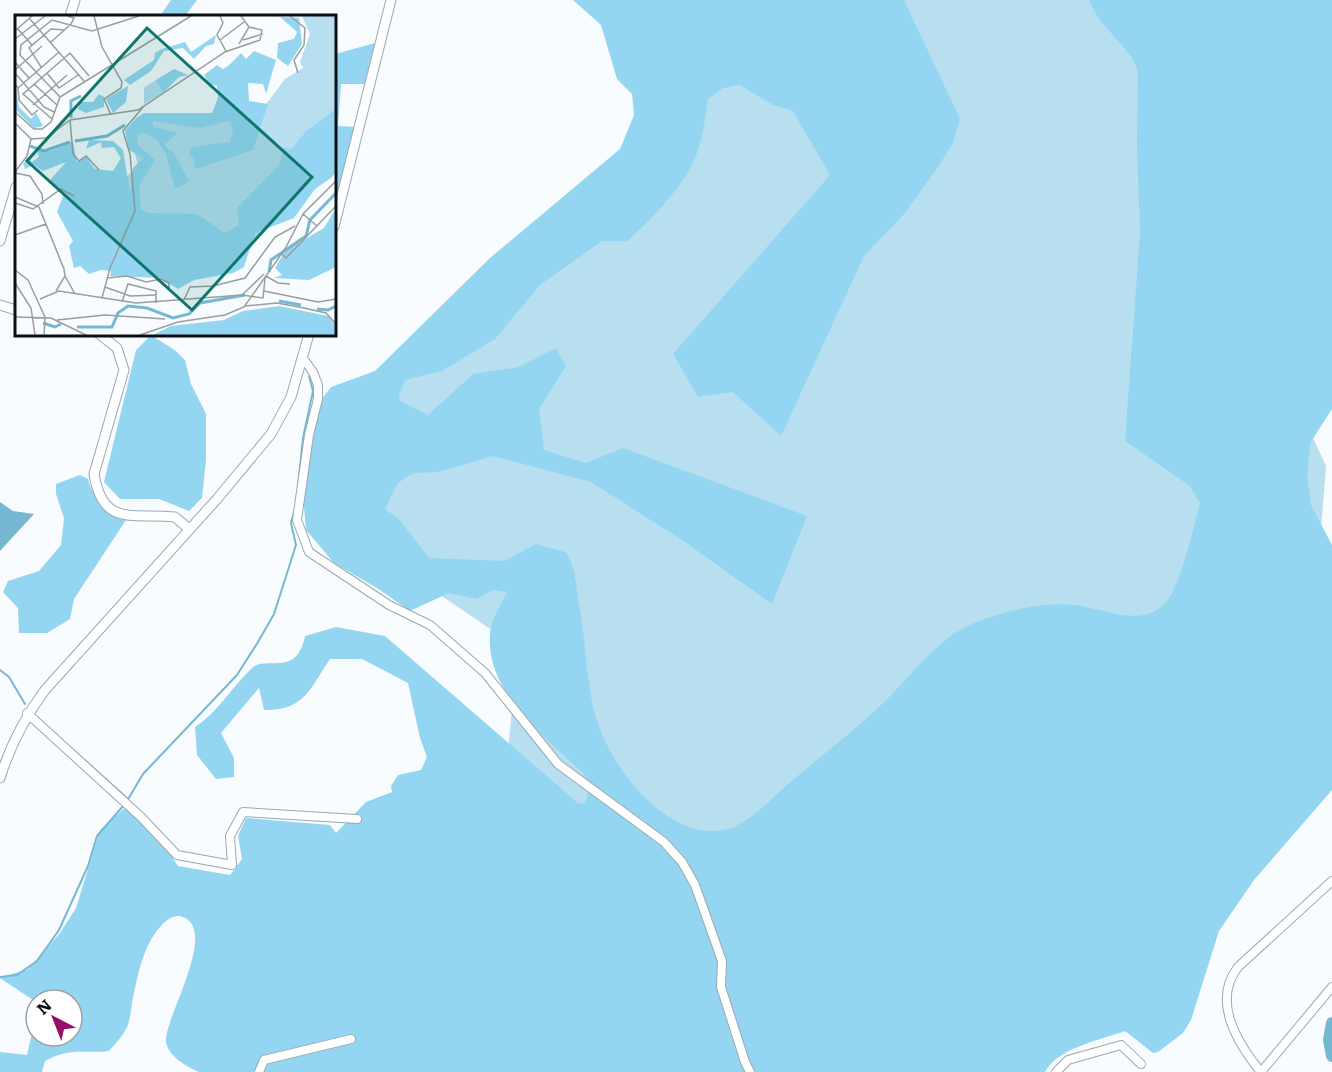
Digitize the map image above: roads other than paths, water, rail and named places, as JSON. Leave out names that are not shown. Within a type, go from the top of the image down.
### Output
[{"type":"street","points":[[70,15],[75,0]]},
{"type":"street","points":[[336,219],[391,0]]},
{"type":"street","points":[[0,241],[15,190]]},
{"type":"street","points":[[0,305],[15,310]]},
{"type":"street","points":[[102,336],[117,348],[124,370],[94,474],[96,488],[108,506],[128,517],[175,517],[189,529]]},
{"type":"street","points":[[0,778],[6,758],[27,713],[45,690],[189,529],[274,429],[291,397],[308,336]]},
{"type":"street","points":[[302,357],[314,372],[318,386],[318,399],[309,435],[297,520],[309,552],[389,604],[430,625],[484,673],[558,764],[664,842],[682,862],[699,896],[722,960],[721,987],[750,1072]]},
{"type":"street","points":[[27,713],[126,802],[177,855],[232,865],[230,836],[243,812],[357,819]]},
{"type":"street","points":[[1332,881],[1238,968],[1230,981],[1227,997],[1230,1019],[1238,1043],[1261,1072],[1332,987]]},
{"type":"street","points":[[259,1072],[264,1060],[351,1039]]},
{"type":"street","points":[[1056,1072],[1068,1060],[1121,1045],[1141,1064]]},
{"type":"waterway","points":[[298,486],[303,438],[313,391],[309,376]]},
{"type":"waterway","points":[[127,801],[143,774],[237,675],[258,642],[274,614],[296,545],[291,523],[294,512]]},
{"type":"waterway","points":[[0,670],[9,677],[25,704]]},
{"type":"waterway","points":[[70,747],[128,799]]},
{"type":"waterway","points":[[0,977],[17,975],[37,961],[59,930],[88,866],[97,836],[124,805]]},
{"type":"waterway","points":[[1332,1023],[1329,1040],[1332,1056]]}]
